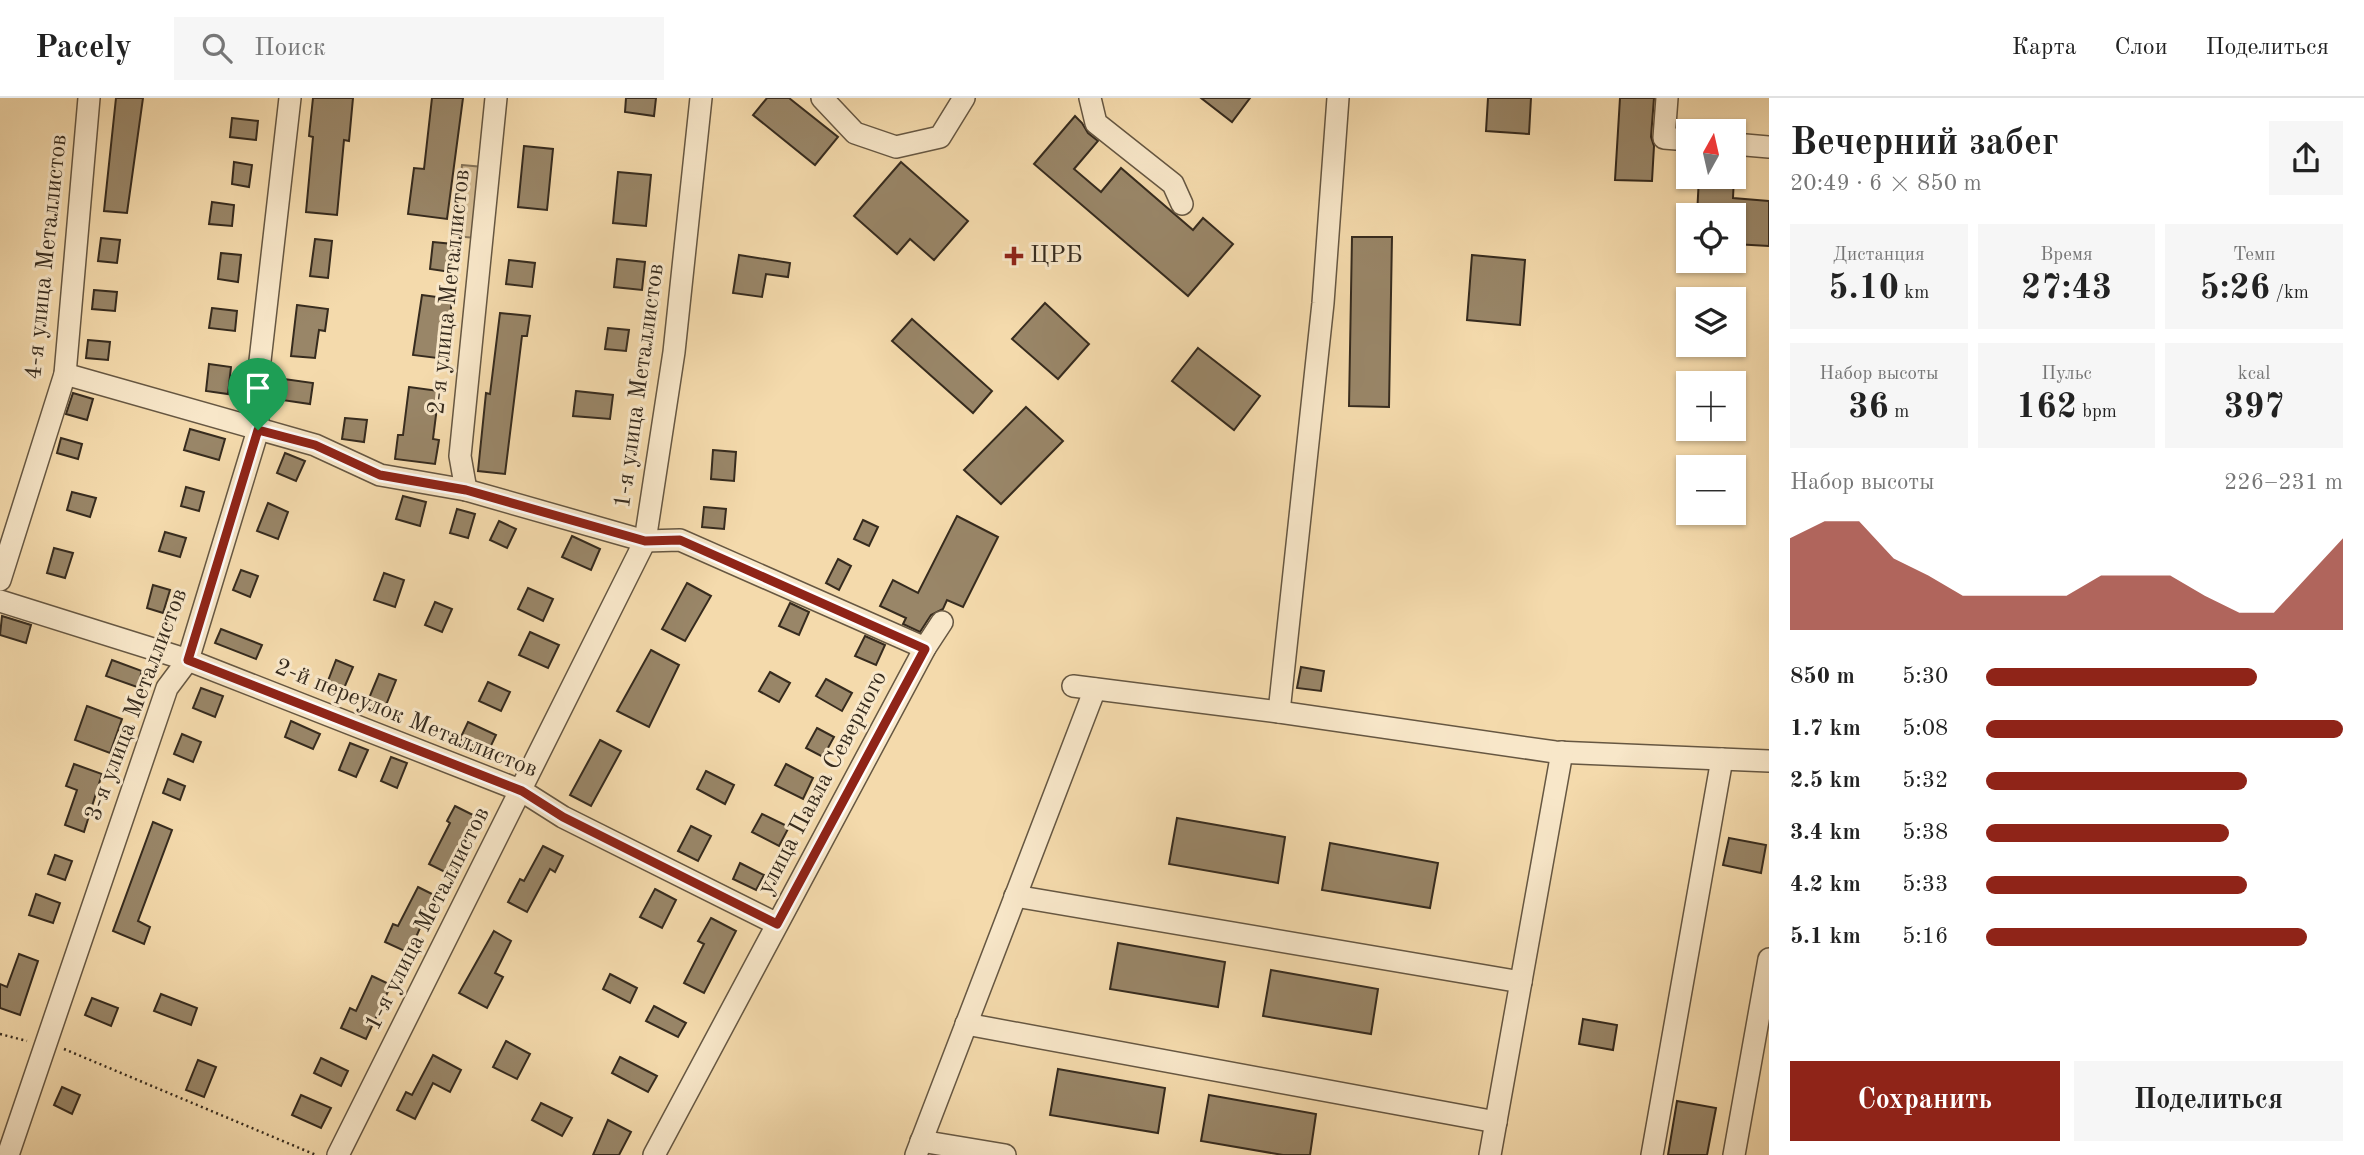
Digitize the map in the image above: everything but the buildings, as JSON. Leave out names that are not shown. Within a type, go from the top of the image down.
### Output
[{"type":"street","name":"4-я улица Металлистов","points":[[0,580],[65,374],[89,98]]},
{"type":"street","name":"3-я улица Металлистов","points":[[8,1155],[167,688],[188,660],[258,430],[257,387],[290,98]]},
{"type":"street","name":"2-я улица Металлистов","points":[[466,490],[460,456],[496,98]]},
{"type":"street","name":"1-я улица Металлистов","points":[[338,1155],[645,541],[674,352],[701,98]]},
{"type":"street","points":[[822,98],[855,133],[896,147],[940,137],[964,98]]},
{"type":"street","points":[[1090,98],[1096,123],[1172,184],[1182,204]]},
{"type":"street","points":[[1279,712],[1323,303],[1338,98]]},
{"type":"street","points":[[1667,98],[1664,138],[1676,139]]},
{"type":"street","points":[[1746,145],[1769,147]]},
{"type":"street","points":[[65,374],[315,445],[380,475],[466,490],[645,541],[680,540],[925,649]]},
{"type":"street","name":"2-й переулок Металлистов","points":[[0,601],[188,660],[522,791],[563,817],[777,924]]},
{"type":"street","name":"улица Павла Северного","points":[[654,1155],[925,649],[942,622]]},
{"type":"street","points":[[1073,687],[1279,712],[1562,752],[1769,761]]},
{"type":"street","points":[[1005,1155],[918,1148],[1095,689]]},
{"type":"street","points":[[1490,1155],[1562,752]]},
{"type":"street","points":[[1652,1155],[1722,760]]},
{"type":"street","points":[[1015,896],[1521,982]]},
{"type":"street","points":[[1734,1155],[1769,959]]},
{"type":"street","points":[[966,1024],[1496,1122]]},
{"type":"path","points":[[0,1034],[44,1046],[63,1048],[316,1155]]},
{"type":"shaded area","points":[[462,165],[483,167],[476,238],[454,236]]},
{"type":"place","name":"ЦРБ","points":[[1014,256]]},
{"type":"route","points":[[258,430],[315,445],[380,475],[466,490],[645,541],[680,540],[925,649],[777,924],[563,817],[522,791],[188,660],[258,430]]}]
